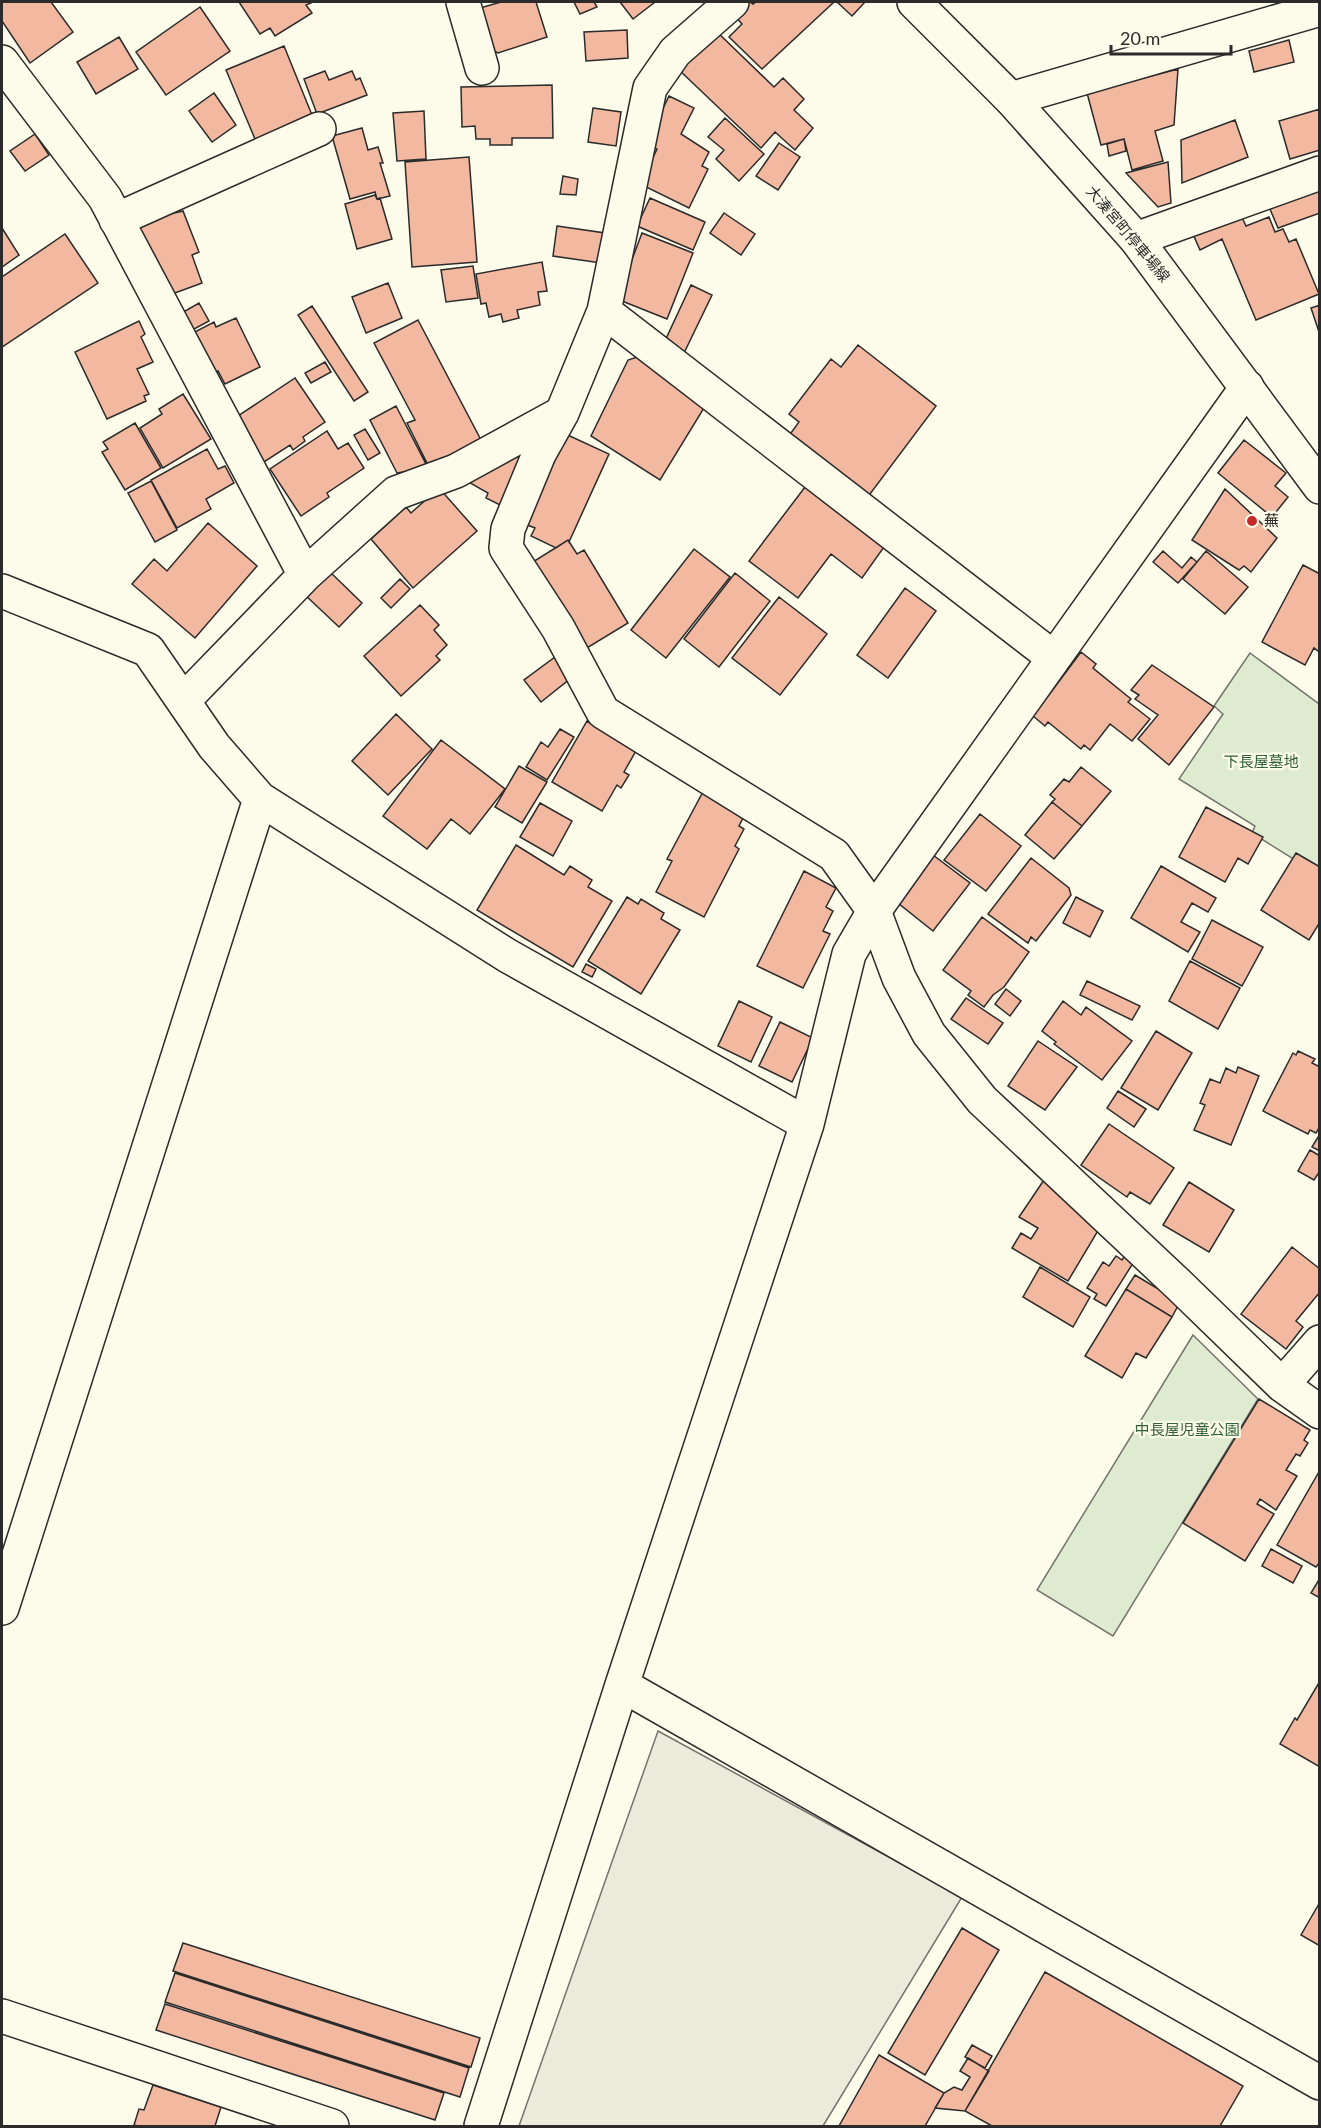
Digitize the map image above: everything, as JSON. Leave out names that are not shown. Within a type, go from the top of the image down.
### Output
[{"type":"street","points":[[462,2],[482,68]]},
{"type":"street","points":[[732,2],[675,52],[650,88],[604,311],[562,413],[539,454],[512,518],[506,548],[558,628],[603,712],[834,855],[874,911],[899,978],[929,1034],[982,1100],[1282,1385],[1320,1412]]},
{"type":"street","name":"大湊宮町停車場線","points":[[914,2],[1011,99],[1136,240],[1320,487]]},
{"type":"street","points":[[1011,99],[1320,9]]},
{"type":"street","points":[[2,62],[105,198],[305,575]]},
{"type":"street","points":[[116,220],[319,129]]},
{"type":"street","points":[[1136,240],[1320,173]]},
{"type":"street","points":[[604,311],[1054,658]]},
{"type":"street","points":[[481,2127],[622,1685],[807,1124],[849,954],[874,911],[1247,387]]},
{"type":"street","points":[[183,701],[305,575],[396,493],[456,471],[562,413]]},
{"type":"street","points":[[2,591],[148,650],[214,746],[260,799],[508,956],[807,1124]]},
{"type":"street","points":[[2,1608],[260,799]]},
{"type":"street","points":[[1282,1385],[1320,1342]]},
{"type":"street","points":[[622,1685],[1320,2083]]},
{"type":"street","points":[[2,2016],[332,2127]]},
{"type":"green space","name":"下長屋墓地","points":[[1250,653],[1319,704],[1319,875],[1252,833],[1255,826],[1179,779],[1223,714],[1214,706]]},
{"type":"green space","name":"中長屋児童公園","points":[[1193,1335],[1258,1399],[1113,1636],[1037,1590]]},
{"type":"shaded area","points":[[658,1731],[962,1897],[823,2126],[519,2126]]},
{"type":"building","points":[[2,2],[51,2],[73,32],[30,63],[2,21]]},
{"type":"building","points":[[239,2],[313,2],[306,5],[312,13],[275,36],[270,28],[260,34]]},
{"type":"building","points":[[501,2],[536,2],[547,37],[498,53],[494,51],[480,8]]},
{"type":"building","points":[[574,2],[594,2],[597,7],[580,14]]},
{"type":"building","points":[[620,2],[655,2],[633,19]]},
{"type":"building","points":[[750,2],[753,4],[756,2],[834,2],[762,69],[729,37],[742,24],[735,16]]},
{"type":"building","points":[[837,2],[865,2],[852,16]]},
{"type":"building","points":[[200,7],[230,51],[166,95],[136,52]]},
{"type":"building","points":[[714,29],[774,87],[783,78],[804,99],[794,110],[813,128],[795,150],[775,132],[761,148],[677,68]]},
{"type":"building","points":[[627,30],[628,58],[586,61],[584,32]]},
{"type":"building","points":[[119,37],[138,69],[96,94],[77,62]]},
{"type":"building","points":[[1289,40],[1294,62],[1254,72],[1249,51]]},
{"type":"building","points":[[284,46],[312,115],[255,139],[226,70]]},
{"type":"building","points":[[1178,69],[1174,125],[1155,131],[1163,161],[1132,170],[1124,139],[1101,145],[1087,93]]},
{"type":"building","points":[[325,71],[329,80],[352,71],[356,80],[360,78],[367,95],[317,114],[304,79]]},
{"type":"building","points":[[552,85],[553,138],[512,138],[512,145],[490,145],[490,139],[476,139],[475,126],[462,127],[461,87]]},
{"type":"building","points":[[214,93],[236,125],[212,142],[189,111]]},
{"type":"building","points":[[669,96],[694,108],[681,134],[709,152],[702,166],[708,169],[689,208],[640,184],[657,149],[646,144]]},
{"type":"building","points":[[593,108],[621,112],[616,146],[588,142]]},
{"type":"building","points":[[1320,109],[1320,150],[1290,159],[1279,121]]},
{"type":"building","points":[[424,111],[426,159],[397,161],[393,113]]},
{"type":"building","points":[[725,118],[764,154],[739,181],[716,159],[724,150],[708,137]]},
{"type":"building","points":[[1235,120],[1248,157],[1182,183],[1181,140]]},
{"type":"building","points":[[362,128],[368,150],[378,147],[383,163],[380,163],[390,196],[377,199],[375,192],[350,199],[332,136]]},
{"type":"building","points":[[35,134],[49,155],[25,171],[10,151]]},
{"type":"building","points":[[1124,139],[1126,151],[1109,156],[1107,144]]},
{"type":"building","points":[[779,143],[800,157],[778,190],[756,176]]},
{"type":"building","points":[[469,157],[477,262],[412,267],[405,162]]},
{"type":"building","points":[[1168,162],[1171,203],[1158,207],[1126,173]]},
{"type":"building","points":[[563,176],[578,179],[576,195],[560,194]]},
{"type":"building","points":[[1320,183],[1320,213],[1278,228],[1267,202]]},
{"type":"building","points":[[375,195],[377,199],[380,198],[392,239],[357,249],[345,204]]},
{"type":"building","points":[[650,198],[705,222],[693,250],[637,226]]},
{"type":"building","points":[[173,209],[175,213],[183,211],[199,252],[192,255],[202,283],[164,297],[135,224]]},
{"type":"building","points":[[1239,211],[1246,226],[1269,217],[1275,232],[1283,229],[1289,242],[1296,239],[1319,294],[1256,320],[1222,239],[1200,250],[1193,234]]},
{"type":"building","points":[[724,213],[755,234],[741,255],[710,233]]},
{"type":"building","points":[[557,226],[605,233],[601,263],[553,256]]},
{"type":"building","points":[[2,228],[19,255],[2,267]]},
{"type":"building","points":[[642,233],[693,253],[667,319],[617,299]]},
{"type":"building","points":[[65,234],[98,283],[2,347],[2,277]]},
{"type":"building","points":[[542,262],[547,291],[538,292],[540,305],[517,310],[519,318],[503,322],[501,314],[489,317],[486,303],[481,304],[476,274]]},
{"type":"building","points":[[473,266],[478,298],[446,302],[441,270]]},
{"type":"building","points":[[388,283],[402,318],[366,333],[352,297]]},
{"type":"building","points":[[691,285],[712,295],[684,353],[664,343]]},
{"type":"building","points":[[199,303],[209,321],[183,335],[173,318]]},
{"type":"building","points":[[1320,305],[1320,335],[1311,308]]},
{"type":"building","points":[[312,306],[368,392],[354,401],[298,315]]},
{"type":"building","points":[[236,318],[260,367],[225,384],[218,371],[205,378],[185,337],[214,322],[216,327]]},
{"type":"building","points":[[418,320],[481,440],[429,467],[407,423],[415,420],[374,343]]},
{"type":"building","points":[[139,321],[145,334],[141,337],[153,362],[137,369],[149,394],[144,396],[146,401],[107,419],[75,352]]},
{"type":"building","points":[[858,345],[936,406],[867,498],[788,437],[799,422],[789,414],[831,359],[841,367]]},
{"type":"building","points":[[643,355],[707,403],[660,480],[591,436],[628,360]]},
{"type":"building","points":[[325,362],[331,372],[311,383],[305,373]]},
{"type":"building","points":[[295,378],[325,422],[303,437],[305,441],[293,450],[290,445],[264,462],[235,418]]},
{"type":"building","points":[[183,394],[211,439],[163,468],[140,428],[162,414],[159,409]]},
{"type":"building","points":[[396,406],[428,468],[397,473],[370,420]]},
{"type":"building","points":[[135,423],[161,468],[125,490],[102,452],[108,449],[103,442]]},
{"type":"building","points":[[365,429],[380,453],[368,460],[354,435]]},
{"type":"building","points":[[327,431],[338,449],[348,443],[364,468],[327,493],[329,497],[301,516],[270,469]]},
{"type":"building","points":[[559,431],[609,454],[569,542],[568,540],[556,548],[531,536],[535,528],[517,521]]},
{"type":"building","points":[[1244,440],[1286,473],[1275,486],[1288,497],[1272,517],[1218,473]]},
{"type":"building","points":[[207,449],[218,469],[225,466],[234,483],[206,499],[211,509],[177,528],[151,480]]},
{"type":"building","points":[[501,453],[525,453],[500,505],[486,498],[488,493],[465,480]]},
{"type":"building","points":[[151,481],[177,530],[155,542],[128,493]]},
{"type":"building","points":[[805,487],[884,547],[862,578],[831,554],[798,598],[749,561]]},
{"type":"building","points":[[439,488],[477,531],[413,588],[371,539],[406,507],[411,513]]},
{"type":"building","points":[[1225,489],[1277,538],[1251,572],[1244,566],[1239,570],[1192,540]]},
{"type":"building","points":[[208,523],[257,566],[195,638],[132,584],[154,559],[167,571]]},
{"type":"building","points":[[568,540],[577,554],[584,550],[628,623],[582,651],[528,565]]},
{"type":"building","points":[[694,549],[730,577],[666,658],[631,630]]},
{"type":"building","points":[[1163,551],[1182,568],[1191,557],[1197,562],[1178,583],[1153,562]]},
{"type":"building","points":[[1206,551],[1248,587],[1225,614],[1183,579]]},
{"type":"building","points":[[1303,565],[1320,574],[1320,647],[1318,651],[1314,648],[1305,665],[1262,642]]},
{"type":"building","points":[[327,569],[362,603],[339,627],[304,594]]},
{"type":"building","points":[[735,573],[770,601],[719,667],[684,639]]},
{"type":"building","points":[[400,579],[410,589],[391,608],[381,598]]},
{"type":"building","points":[[905,588],[936,611],[888,678],[857,655]]},
{"type":"building","points":[[779,597],[827,634],[780,695],[732,658]]},
{"type":"building","points":[[420,605],[439,625],[434,630],[447,645],[436,656],[440,660],[401,696],[364,656]]},
{"type":"building","points":[[1081,652],[1096,664],[1093,668],[1131,699],[1128,702],[1150,719],[1132,741],[1110,724],[1090,750],[1084,745],[1081,749],[1048,722],[1045,726],[1033,716]]},
{"type":"building","points":[[555,657],[571,678],[541,702],[524,680]]},
{"type":"building","points":[[1152,665],[1214,707],[1169,765],[1138,739],[1158,715],[1135,699],[1139,695],[1131,690]]},
{"type":"building","points":[[396,714],[432,749],[388,795],[352,761]]},
{"type":"building","points":[[587,721],[637,749],[624,772],[629,775],[621,788],[617,785],[602,811],[552,782]]},
{"type":"building","points":[[560,729],[574,737],[547,780],[526,767],[541,742],[548,747]]},
{"type":"building","points":[[441,740],[505,789],[470,834],[451,819],[427,849],[383,816]]},
{"type":"building","points":[[519,766],[547,782],[522,823],[495,807]]},
{"type":"building","points":[[1081,767],[1111,791],[1082,826],[1052,802],[1055,799],[1050,795],[1064,779],[1069,782]]},
{"type":"building","points":[[704,790],[746,812],[739,826],[744,829],[735,846],[739,849],[704,917],[656,892],[672,861],[667,859]]},
{"type":"building","points":[[1052,802],[1082,826],[1054,859],[1025,835]]},
{"type":"building","points":[[540,803],[572,821],[553,856],[520,837]]},
{"type":"building","points":[[1206,807],[1263,837],[1248,864],[1238,858],[1225,882],[1179,857]]},
{"type":"building","points":[[980,814],[1021,846],[986,891],[944,860]]},
{"type":"building","points":[[516,845],[564,875],[570,866],[592,880],[588,887],[612,901],[573,967],[477,910]]},
{"type":"building","points":[[929,852],[970,883],[933,931],[893,899]]},
{"type":"building","points":[[1296,853],[1320,867],[1320,922],[1309,940],[1261,910]]},
{"type":"building","points":[[1031,858],[1069,888],[1071,895],[1036,941],[1031,937],[1028,943],[988,914]]},
{"type":"building","points":[[1161,866],[1216,898],[1208,912],[1192,903],[1181,922],[1200,932],[1188,952],[1131,918]]},
{"type":"building","points":[[804,871],[836,888],[826,907],[833,911],[823,931],[830,934],[803,988],[757,966]]},
{"type":"building","points":[[627,897],[638,904],[641,899],[664,913],[661,919],[680,930],[641,994],[588,961]]},
{"type":"building","points":[[1076,897],[1103,911],[1090,937],[1063,923]]},
{"type":"building","points":[[982,917],[1029,952],[1004,987],[993,995],[984,1007],[968,995],[971,991],[943,970]]},
{"type":"building","points":[[1212,920],[1263,947],[1242,986],[1192,959]]},
{"type":"building","points":[[1190,961],[1240,988],[1218,1029],[1169,1001]]},
{"type":"building","points":[[586,964],[596,969],[592,977],[582,972]]},
{"type":"building","points":[[1087,981],[1140,1006],[1132,1020],[1080,995]]},
{"type":"building","points":[[1006,989],[1021,1001],[1010,1016],[995,1004]]},
{"type":"building","points":[[966,998],[1003,1023],[988,1044],[951,1019]]},
{"type":"building","points":[[739,1001],[772,1017],[751,1062],[718,1046]]},
{"type":"building","points":[[1063,1001],[1081,1015],[1086,1007],[1132,1041],[1102,1080],[1054,1044],[1056,1042],[1042,1031]]},
{"type":"building","points":[[780,1022],[813,1038],[792,1082],[759,1066]]},
{"type":"building","points":[[1156,1031],[1192,1053],[1158,1110],[1121,1088]]},
{"type":"building","points":[[1038,1041],[1077,1067],[1045,1110],[1008,1086]]},
{"type":"building","points":[[1298,1051],[1315,1059],[1312,1063],[1320,1067],[1320,1126],[1316,1133],[1310,1130],[1308,1134],[1263,1111],[1293,1053],[1296,1055]]},
{"type":"building","points":[[1238,1067],[1259,1076],[1231,1145],[1194,1130],[1205,1105],[1200,1103],[1210,1079],[1220,1083],[1226,1068],[1236,1073]]},
{"type":"building","points":[[1118,1091],[1146,1109],[1134,1127],[1107,1108]]},
{"type":"building","points":[[1109,1124],[1174,1168],[1150,1204],[1130,1192],[1127,1197],[1081,1165]]},
{"type":"building","points":[[1320,1134],[1320,1151],[1312,1147]]},
{"type":"building","points":[[1310,1150],[1320,1156],[1320,1171],[1314,1180],[1298,1171]]},
{"type":"building","points":[[1044,1180],[1099,1229],[1068,1281],[1012,1248],[1021,1233],[1031,1239],[1038,1228],[1019,1217]]},
{"type":"building","points":[[1189,1182],[1234,1210],[1209,1252],[1163,1225]]},
{"type":"building","points":[[1292,1247],[1320,1269],[1320,1292],[1296,1321],[1303,1327],[1286,1349],[1241,1314]]},
{"type":"building","points":[[1126,1254],[1135,1260],[1106,1306],[1094,1299],[1097,1294],[1087,1288],[1103,1262],[1109,1266],[1116,1256],[1122,1260]]},
{"type":"building","points":[[1040,1267],[1090,1297],[1073,1327],[1023,1297]]},
{"type":"building","points":[[1135,1275],[1180,1302],[1172,1317],[1126,1289]]},
{"type":"building","points":[[1126,1289],[1172,1317],[1146,1358],[1136,1353],[1122,1378],[1085,1356]]},
{"type":"building","points":[[1259,1399],[1310,1430],[1304,1440],[1308,1443],[1300,1456],[1296,1454],[1286,1470],[1297,1476],[1276,1510],[1260,1499],[1257,1504],[1274,1514],[1245,1561],[1183,1523]]},
{"type":"building","points":[[1320,1470],[1320,1562],[1316,1567],[1277,1545]]},
{"type":"building","points":[[1271,1549],[1302,1566],[1293,1583],[1262,1566]]},
{"type":"building","points":[[1320,1578],[1320,1598],[1311,1593]]},
{"type":"building","points":[[1320,1681],[1320,1767],[1280,1744]]},
{"type":"building","points":[[1320,1902],[1320,1946],[1301,1935]]},
{"type":"building","points":[[962,1928],[999,1950],[925,2075],[888,2053]]},
{"type":"building","points":[[183,1943],[480,2038],[471,2067],[173,1971]]},
{"type":"building","points":[[1045,1972],[1243,2086],[1220,2126],[992,2126],[965,2111]]},
{"type":"building","points":[[175,1973],[469,2068],[460,2097],[165,2002]]},
{"type":"building","points":[[165,2004],[444,2093],[435,2120],[156,2030]]},
{"type":"building","points":[[972,2045],[992,2056],[985,2068],[965,2057]]},
{"type":"building","points":[[879,2055],[944,2093],[925,2126],[839,2126]]},
{"type":"building","points":[[968,2058],[989,2071],[965,2111],[935,2108],[944,2093],[954,2087],[962,2090],[970,2077],[960,2071]]},
{"type":"building","points":[[153,2085],[221,2107],[215,2126],[134,2125],[139,2109],[144,2110]]},
{"type":"place","name":"蕪","points":[[1252,521]]}]
